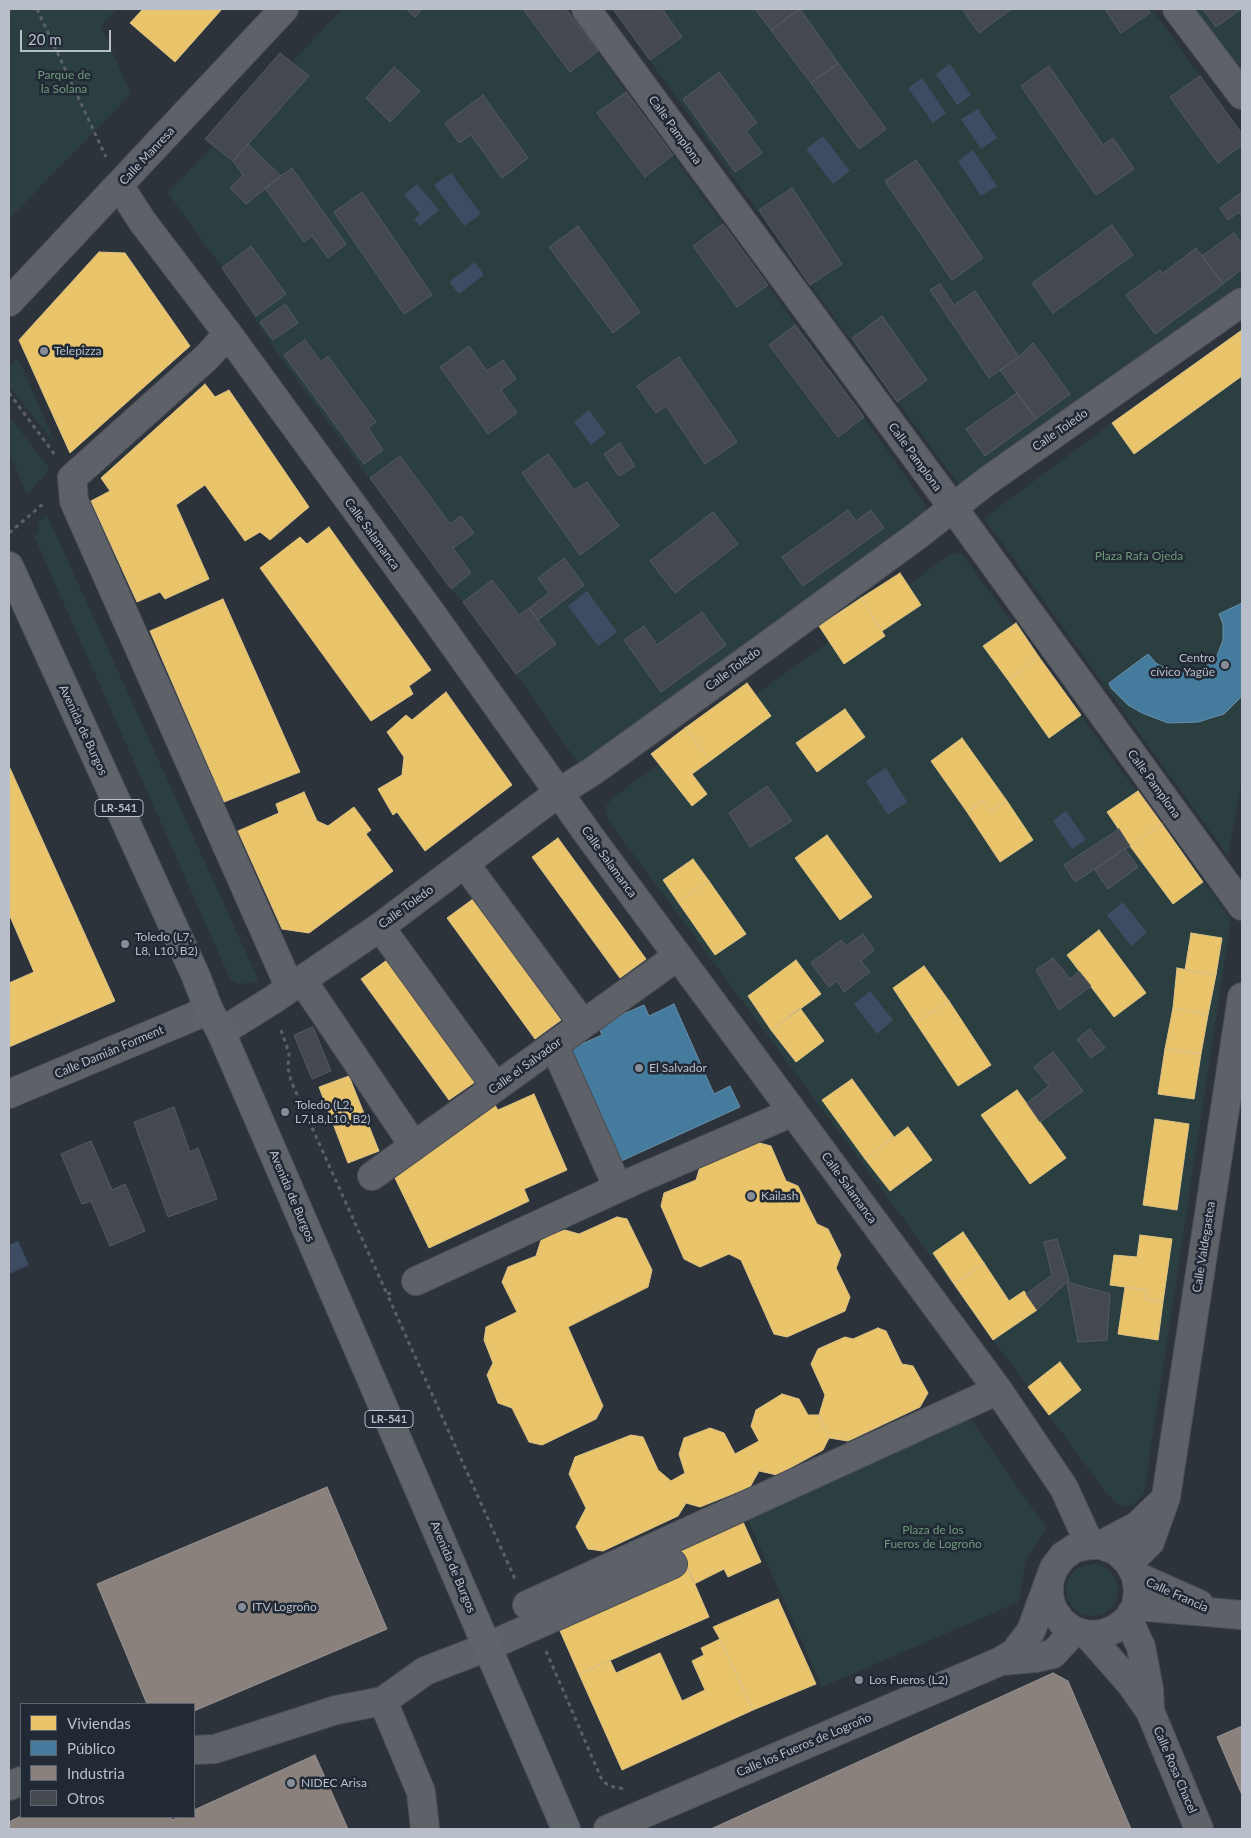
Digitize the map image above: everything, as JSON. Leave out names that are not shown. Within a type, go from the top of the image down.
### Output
[{"type":"main road","name":"Avenida de Burgos","points":[[9,566],[196,974],[566,1829]]},
{"type":"street","name":"Calle Manresa","points":[[9,302],[284,9]]},
{"type":"street","name":"Calle Pamplona","points":[[586,9],[954,509],[1242,906]]},
{"type":"street","points":[[1177,9],[1242,95]]},
{"type":"street","name":"Calle Salamanca","points":[[119,185],[142,221],[228,334],[432,614],[558,793],[998,1390],[1064,1488],[1095,1545]]},
{"type":"street","name":"Calle Toledo","points":[[215,1021],[288,990],[380,927],[558,793],[593,771],[954,509],[987,482],[1242,302]]},
{"type":"street","points":[[228,334],[207,357],[72,478],[74,501],[288,990],[414,1146]]},
{"type":"street","points":[[465,864],[583,1024]]},
{"type":"street","points":[[380,927],[496,1087]]},
{"type":"street","name":"Calle el Salvador","points":[[372,1176],[678,956]]},
{"type":"street","name":"Calle Valdegastea","points":[[1133,1569],[1150,1542],[1166,1497],[1242,996]]},
{"type":"street","name":"Calle Damián Forment","points":[[9,1094],[215,1021]]},
{"type":"street","points":[[554,1045],[609,1192]]},
{"type":"street","points":[[416,1281],[609,1192],[793,1112]]},
{"type":"street","points":[[195,1750],[215,1749],[336,1710],[383,1701],[425,1671],[487,1646],[531,1615],[998,1390]]},
{"type":"street","points":[[1095,1545],[1117,1551],[1133,1569],[1138,1591],[1132,1612],[1117,1628],[1103,1634],[1081,1633],[1062,1622],[1053,1610],[1049,1596],[1049,1582],[1054,1568],[1063,1556],[1075,1548],[1095,1545],[1138,1526],[1166,1497]]},
{"type":"street","points":[[531,1615],[673,1564]]},
{"type":"street","name":"Calle Francia","points":[[1133,1569],[1230,1614]]},
{"type":"street","name":"Calle los Fueros de Logroño","points":[[608,1829],[1001,1661],[1014,1653],[1031,1631],[1049,1582]]},
{"type":"street","name":"Calle Francia","points":[[1132,1612],[1230,1614]]},
{"type":"street","name":"Calle Rosa Chacel","points":[[1132,1612],[1142,1647],[1150,1689],[1150,1711]]},
{"type":"street","name":"Calle los Fueros de Logroño","points":[[1001,1661],[1035,1658],[1053,1654],[1081,1633]]},
{"type":"street","name":"Calle Rosa Chacel","points":[[1081,1633],[1131,1684],[1150,1711],[1200,1829]]},
{"type":"street","points":[[383,1701],[421,1792],[425,1829]]},
{"type":"path","points":[[36,9],[119,185]]},
{"type":"path","points":[[9,393],[72,478],[9,533]]},
{"type":"path","points":[[288,990],[288,1068],[291,1081],[531,1615],[602,1780],[609,1786],[625,1788],[636,1817]]},
{"type":"path","points":[[387,1294],[416,1281]]},
{"type":"green space","name":"Parque de la Solana","points":[[9,9],[117,9],[101,26],[131,94],[9,219]]},
{"type":"green space","points":[[342,9],[566,9],[864,417],[926,506],[925,512],[580,766],[516,674],[280,357],[222,268],[168,193]]},
{"type":"green space","points":[[613,9],[1152,9],[1242,134],[1242,287],[968,486],[960,486],[827,308]]},
{"type":"green space","points":[[1192,9],[1242,9],[1242,77]]},
{"type":"green space","points":[[18,358],[56,445],[9,386],[9,367]]},
{"type":"green space","name":"Plaza Rafa Ojeda","points":[[1242,376],[1242,779],[1228,856],[984,518],[1112,423],[1134,454]]},
{"type":"green space","points":[[9,416],[50,469],[27,495],[9,452]]},
{"type":"green space","points":[[47,515],[259,981],[240,984],[230,979],[34,536],[39,532],[36,524]]},
{"type":"green space","points":[[952,553],[960,554],[964,557],[1231,919],[1144,1493],[1133,1505],[1121,1506],[1108,1495],[608,820],[605,808],[612,798]]},
{"type":"green space","name":"Plaza de los Fueros de Logroño","points":[[970,1418],[1046,1528],[1025,1563],[1019,1602],[822,1687],[746,1516]]},
{"type":"green space","points":[[1092,1564],[1106,1568],[1114,1576],[1118,1590],[1114,1604],[1106,1612],[1092,1616],[1078,1612],[1070,1604],[1066,1590],[1070,1576],[1078,1568]]},
{"type":"water","points":[[950,64],[971,95],[957,105],[936,74]]},
{"type":"water","points":[[922,78],[946,113],[933,123],[908,88]]},
{"type":"water","points":[[978,109],[997,138],[981,149],[961,119]]},
{"type":"water","points":[[823,136],[850,171],[833,184],[806,149]]},
{"type":"water","points":[[973,150],[997,186],[981,196],[958,161]]},
{"type":"water","points":[[451,173],[481,214],[464,226],[434,185]]},
{"type":"water","points":[[417,184],[439,210],[420,226],[414,219],[420,214],[404,195]]},
{"type":"water","points":[[475,262],[484,275],[459,294],[449,282]]},
{"type":"water","points":[[589,410],[606,433],[591,445],[574,422]]},
{"type":"water","points":[[587,591],[617,632],[598,646],[568,606]]},
{"type":"water","points":[[886,768],[907,802],[888,815],[866,781]]},
{"type":"water","points":[[1066,811],[1086,840],[1072,849],[1053,821]]},
{"type":"water","points":[[1123,902],[1147,933],[1131,946],[1107,915]]},
{"type":"water","points":[[870,991],[893,1020],[877,1034],[854,1004]]},
{"type":"water","points":[[18,1241],[29,1265],[9,1274],[9,1245]]},
{"type":"building: Viviendas","points":[[143,9],[222,9],[175,62],[130,23]]},
{"type":"building: Viviendas","points":[[99,252],[125,253],[190,346],[70,453],[19,340]]},
{"type":"building: Viviendas","points":[[1242,330],[1242,376],[1134,454],[1112,423]]},
{"type":"building: Viviendas","points":[[205,384],[215,397],[229,390],[309,507],[270,540],[260,532],[245,541],[205,485],[176,505],[209,579],[165,599],[160,592],[137,602],[91,501],[110,491],[101,478]]},
{"type":"building: Viviendas","points":[[329,527],[431,670],[409,686],[413,694],[371,721],[260,568],[300,537],[307,544]]},
{"type":"building: Viviendas","points":[[900,573],[921,605],[882,631],[861,598]]},
{"type":"building: Viviendas","points":[[861,598],[885,636],[844,664],[819,626]]},
{"type":"building: Viviendas","points":[[223,599],[300,772],[224,802],[150,631]]},
{"type":"building: Viviendas","points":[[1016,623],[1039,657],[1008,680],[983,646]]},
{"type":"building: Viviendas","points":[[1039,657],[1081,715],[1049,738],[1008,680]]},
{"type":"building: Viviendas","points":[[747,683],[771,716],[710,761],[685,728]]},
{"type":"building: Viviendas","points":[[446,692],[512,785],[425,851],[397,812],[393,815],[378,789],[402,775],[404,757],[387,732],[406,715],[412,720]]},
{"type":"building: Viviendas","points":[[845,709],[865,737],[817,772],[796,743]]},
{"type":"building: Viviendas","points":[[685,728],[710,761],[692,774],[707,794],[692,806],[651,754]]},
{"type":"building: Viviendas","points":[[962,738],[1007,801],[990,812],[983,801],[967,812],[931,761]]},
{"type":"building: Viviendas","points":[[9,766],[115,1001],[9,1047],[9,983],[34,972],[9,914]]},
{"type":"building: Viviendas","points":[[1138,791],[1162,824],[1130,846],[1107,812]]},
{"type":"building: Viviendas","points":[[304,792],[317,821],[328,826],[354,807],[371,830],[366,834],[393,871],[309,933],[282,929],[238,831],[279,813],[276,804]]},
{"type":"building: Viviendas","points":[[983,801],[990,812],[1007,801],[1033,840],[1000,862],[967,812]]},
{"type":"building: Viviendas","points":[[1162,824],[1203,882],[1173,904],[1130,846]]},
{"type":"building: Viviendas","points":[[827,835],[872,897],[840,920],[795,858]]},
{"type":"building: Viviendas","points":[[558,838],[646,959],[620,978],[532,857]]},
{"type":"building: Viviendas","points":[[693,859],[709,881],[678,902],[663,880]]},
{"type":"building: Viviendas","points":[[709,881],[746,934],[715,955],[678,902]]},
{"type":"building: Viviendas","points":[[473,899],[561,1020],[535,1039],[447,918]]},
{"type":"building: Viviendas","points":[[1099,930],[1146,993],[1114,1017],[1067,955]]},
{"type":"building: Viviendas","points":[[1191,933],[1222,938],[1216,975],[1185,970]]},
{"type":"building: Viviendas","points":[[387,960],[475,1082],[449,1100],[361,979]]},
{"type":"building: Viviendas","points":[[796,960],[821,994],[771,1030],[748,996]]},
{"type":"building: Viviendas","points":[[924,966],[949,1001],[916,1023],[893,988]]},
{"type":"building: Viviendas","points":[[1177,968],[1216,975],[1208,1015],[1173,1008]]},
{"type":"building: Viviendas","points":[[949,1001],[991,1065],[958,1086],[916,1023]]},
{"type":"building: Viviendas","points":[[800,1008],[824,1041],[796,1062],[771,1030]]},
{"type":"building: Viviendas","points":[[1173,1008],[1208,1015],[1201,1054],[1165,1049]]},
{"type":"building: Viviendas","points":[[1165,1049],[1201,1054],[1194,1099],[1158,1094]]},
{"type":"building: Viviendas","points":[[349,1076],[379,1151],[348,1163],[319,1087]]},
{"type":"building: Viviendas","points":[[852,1079],[894,1137],[865,1159],[822,1100]]},
{"type":"building: Viviendas","points":[[1017,1090],[1066,1158],[1030,1184],[981,1115]]},
{"type":"building: Viviendas","points":[[534,1094],[567,1170],[524,1189],[529,1201],[429,1248],[394,1176],[493,1102],[498,1110]]},
{"type":"building: Viviendas","points":[[1155,1119],[1189,1124],[1177,1210],[1143,1205]]},
{"type":"building: Viviendas","points":[[908,1127],[932,1160],[890,1191],[865,1159]]},
{"type":"building: Viviendas","points":[[756,1142],[771,1146],[786,1181],[798,1186],[817,1224],[828,1229],[841,1255],[836,1268],[850,1297],[845,1311],[787,1337],[774,1334],[741,1260],[729,1254],[700,1267],[684,1259],[661,1206],[664,1193],[696,1180],[700,1167]]},
{"type":"building: Viviendas","points":[[617,1217],[627,1219],[652,1270],[648,1287],[568,1327],[603,1406],[596,1419],[542,1445],[529,1442],[512,1408],[498,1403],[487,1375],[493,1363],[484,1340],[486,1327],[517,1312],[502,1282],[508,1267],[536,1256],[542,1237],[565,1230],[579,1234]]},
{"type":"building: Viviendas","points":[[963,1232],[984,1263],[954,1284],[933,1253]]},
{"type":"building: Viviendas","points":[[1140,1235],[1172,1239],[1163,1302],[1145,1299],[1147,1290],[1110,1285],[1114,1255],[1137,1257]]},
{"type":"building: Viviendas","points":[[984,1263],[1009,1301],[1024,1291],[1037,1310],[993,1340],[954,1284]]},
{"type":"building: Viviendas","points":[[1125,1287],[1147,1290],[1145,1299],[1163,1302],[1158,1340],[1118,1334]]},
{"type":"building: Viviendas","points":[[878,1328],[886,1331],[902,1364],[913,1366],[928,1393],[920,1407],[848,1441],[829,1438],[819,1415],[825,1395],[811,1364],[818,1349],[845,1337],[853,1339]]},
{"type":"building: Viviendas","points":[[1060,1362],[1081,1390],[1049,1415],[1028,1387]]},
{"type":"building: Viviendas","points":[[782,1394],[799,1399],[808,1415],[819,1415],[829,1438],[823,1450],[777,1475],[759,1471],[750,1487],[700,1507],[686,1503],[678,1516],[603,1551],[588,1549],[576,1527],[586,1508],[569,1474],[575,1457],[631,1435],[643,1437],[658,1470],[671,1481],[685,1473],[679,1454],[684,1438],[710,1428],[724,1433],[735,1454],[759,1441],[751,1426],[756,1410]]},
{"type":"building: Viviendas","points":[[739,1513],[761,1562],[728,1577],[724,1569],[694,1584],[676,1542]]},
{"type":"building: Viviendas","points":[[687,1566],[709,1617],[579,1674],[557,1624]]},
{"type":"building: Viviendas","points":[[778,1599],[816,1684],[753,1710],[713,1627]]},
{"type":"building: Viviendas","points":[[720,1639],[753,1710],[622,1770],[579,1674],[610,1660],[616,1673],[660,1653],[682,1701],[705,1690],[692,1661],[704,1655],[701,1648]]},
{"type":"building: Público","name":"Centro cívico Yagüe","points":[[1242,603],[1242,696],[1224,714],[1198,722],[1168,723],[1142,713],[1128,705],[1111,688],[1109,683],[1148,654],[1156,663],[1172,672],[1191,673],[1205,667],[1217,656],[1223,640],[1223,624],[1219,614]]},
{"type":"building: Público","name":"El Salvador","points":[[674,1004],[714,1094],[730,1086],[740,1107],[619,1162],[568,1050],[602,1035],[598,1025],[644,1005],[649,1016]]},
{"type":"building: Industria","name":"ITV Logroño","points":[[327,1487],[387,1629],[195,1711],[195,1703],[147,1703],[97,1584]]},
{"type":"building: Industria","points":[[1053,1673],[1068,1681],[1131,1829],[711,1829]]},
{"type":"building: Industria","points":[[1242,1726],[1242,1795],[1217,1737]]},
{"type":"building: Industria","name":"NIDEC Arisa","points":[[315,1755],[348,1829],[9,1829],[9,1822],[20,1816],[171,1818],[172,1820],[177,1818],[195,1818],[195,1810]]},
{"type":"building: Otros","points":[[406,9],[422,9],[415,17]]},
{"type":"building: Otros","points":[[523,9],[566,9],[598,51],[570,72]]},
{"type":"building: Otros","points":[[613,9],[662,9],[682,37],[650,60]]},
{"type":"building: Otros","points":[[755,9],[800,9],[771,30]]},
{"type":"building: Otros","points":[[800,9],[838,63],[811,83],[771,30]]},
{"type":"building: Otros","points":[[962,9],[1010,9],[1010,10],[979,33]]},
{"type":"building: Otros","points":[[1105,9],[1147,9],[1150,13],[1121,33]]},
{"type":"building: Otros","points":[[1203,9],[1241,9],[1216,27]]},
{"type":"building: Otros","points":[[280,53],[309,76],[233,161],[205,139]]},
{"type":"building: Otros","points":[[838,63],[886,129],[859,149],[811,83]]},
{"type":"building: Otros","points":[[1049,66],[1103,145],[1113,138],[1134,169],[1096,195],[1021,86]]},
{"type":"building: Otros","points":[[394,67],[420,91],[390,122],[366,98]]},
{"type":"building: Otros","points":[[719,72],[757,123],[746,131],[762,153],[735,172],[683,99]]},
{"type":"building: Otros","points":[[1200,76],[1242,134],[1242,145],[1218,163],[1170,97]]},
{"type":"building: Otros","points":[[626,92],[673,155],[645,177],[597,113]]},
{"type":"building: Otros","points":[[483,95],[528,158],[502,178],[471,135],[459,143],[445,123]]},
{"type":"building: Otros","points":[[248,144],[281,176],[246,204],[230,188],[243,175],[233,161]]},
{"type":"building: Otros","points":[[916,160],[983,258],[952,280],[885,181]]},
{"type":"building: Otros","points":[[292,168],[346,244],[328,258],[312,236],[304,242],[265,188]]},
{"type":"building: Otros","points":[[792,188],[842,264],[810,285],[759,210]]},
{"type":"building: Otros","points":[[362,192],[432,295],[404,314],[334,212]]},
{"type":"building: Otros","points":[[1242,192],[1242,217],[1239,212],[1228,220],[1220,208]]},
{"type":"building: Otros","points":[[723,224],[768,285],[737,307],[693,246]]},
{"type":"building: Otros","points":[[1112,225],[1133,255],[1053,313],[1032,283]]},
{"type":"building: Otros","points":[[578,226],[640,312],[613,333],[549,247]]},
{"type":"building: Otros","points":[[1234,233],[1242,244],[1242,269],[1223,284],[1202,256]]},
{"type":"building: Otros","points":[[251,246],[286,294],[256,316],[222,268]]},
{"type":"building: Otros","points":[[1196,248],[1223,284],[1155,334],[1126,295],[1160,270],[1163,273]]},
{"type":"building: Otros","points":[[940,284],[954,305],[975,291],[1019,357],[989,378],[930,290]]},
{"type":"building: Otros","points":[[285,304],[298,323],[273,340],[260,322]]},
{"type":"building: Otros","points":[[882,316],[927,380],[897,402],[852,338]]},
{"type":"building: Otros","points":[[795,325],[864,417],[838,437],[769,345]]},
{"type":"building: Otros","points":[[305,340],[321,362],[328,356],[376,422],[368,428],[383,450],[364,464],[284,355]]},
{"type":"building: Otros","points":[[1033,343],[1070,394],[1036,419],[1000,370],[1019,357]]},
{"type":"building: Otros","points":[[469,346],[487,371],[503,360],[516,379],[501,390],[517,413],[488,434],[440,367]]},
{"type":"building: Otros","points":[[679,357],[737,442],[705,464],[666,406],[656,413],[637,386]]},
{"type":"building: Otros","points":[[1017,393],[1036,419],[985,456],[966,429]]},
{"type":"building: Otros","points":[[620,443],[635,466],[619,476],[604,454]]},
{"type":"building: Otros","points":[[548,454],[574,490],[587,482],[619,526],[580,555],[522,473]]},
{"type":"building: Otros","points":[[400,456],[450,524],[461,516],[474,533],[453,548],[471,573],[451,589],[370,478]]},
{"type":"building: Otros","points":[[848,510],[856,521],[871,510],[884,528],[803,586],[782,557]]},
{"type":"building: Otros","points":[[713,512],[738,544],[675,593],[650,561]]},
{"type":"building: Otros","points":[[564,558],[584,585],[538,620],[529,608],[549,593],[538,578]]},
{"type":"building: Otros","points":[[492,580],[519,615],[529,608],[556,644],[516,674],[463,602]]},
{"type":"building: Otros","points":[[702,612],[726,645],[661,692],[624,640],[644,626],[657,645]]},
{"type":"building: Otros","points":[[767,786],[792,821],[750,847],[729,813]]},
{"type":"building: Otros","points":[[1119,829],[1130,846],[1075,882],[1064,865]]},
{"type":"building: Otros","points":[[1124,848],[1138,867],[1108,889],[1095,870]]},
{"type":"building: Otros","points":[[863,934],[874,950],[861,961],[870,972],[844,992],[837,981],[829,987],[811,963],[841,940],[846,946]]},
{"type":"building: Otros","points":[[1053,958],[1070,979],[1079,971],[1091,986],[1059,1010],[1036,970]]},
{"type":"building: Otros","points":[[313,1027],[331,1071],[312,1079],[294,1035]]},
{"type":"building: Otros","points":[[1090,1029],[1105,1048],[1091,1058],[1077,1039]]},
{"type":"building: Otros","points":[[1053,1052],[1083,1091],[1040,1122],[1027,1103],[1049,1086],[1034,1067]]},
{"type":"building: Otros","points":[[174,1107],[190,1152],[198,1148],[217,1199],[168,1217],[134,1122]]},
{"type":"building: Otros","points":[[91,1141],[112,1190],[125,1184],[145,1231],[110,1246],[91,1201],[82,1204],[61,1154]]},
{"type":"building: Otros","points":[[1057,1239],[1069,1280],[1037,1310],[1026,1294],[1052,1275],[1044,1242]]},
{"type":"building: Otros","points":[[1067,1282],[1110,1294],[1107,1340],[1078,1342]]},
{"type":"place","name":"Telepizza","points":[[44,351]]},
{"type":"place","name":"Centro cívico Yagüe","points":[[1225,665]]},
{"type":"place","name":"Toledo (L7, L8, L10, B2)","points":[[125,944]]},
{"type":"place","name":"El Salvador","points":[[639,1068]]},
{"type":"place","name":"Toledo (L2, L7,L8,L10, B2)","points":[[285,1112]]},
{"type":"place","name":"Kailash","points":[[751,1196]]},
{"type":"place","name":"ITV Logroño","points":[[242,1607]]},
{"type":"place","name":"Los Fueros (L2)","points":[[859,1680]]},
{"type":"place","name":"NIDEC Arisa","points":[[291,1783]]}]
